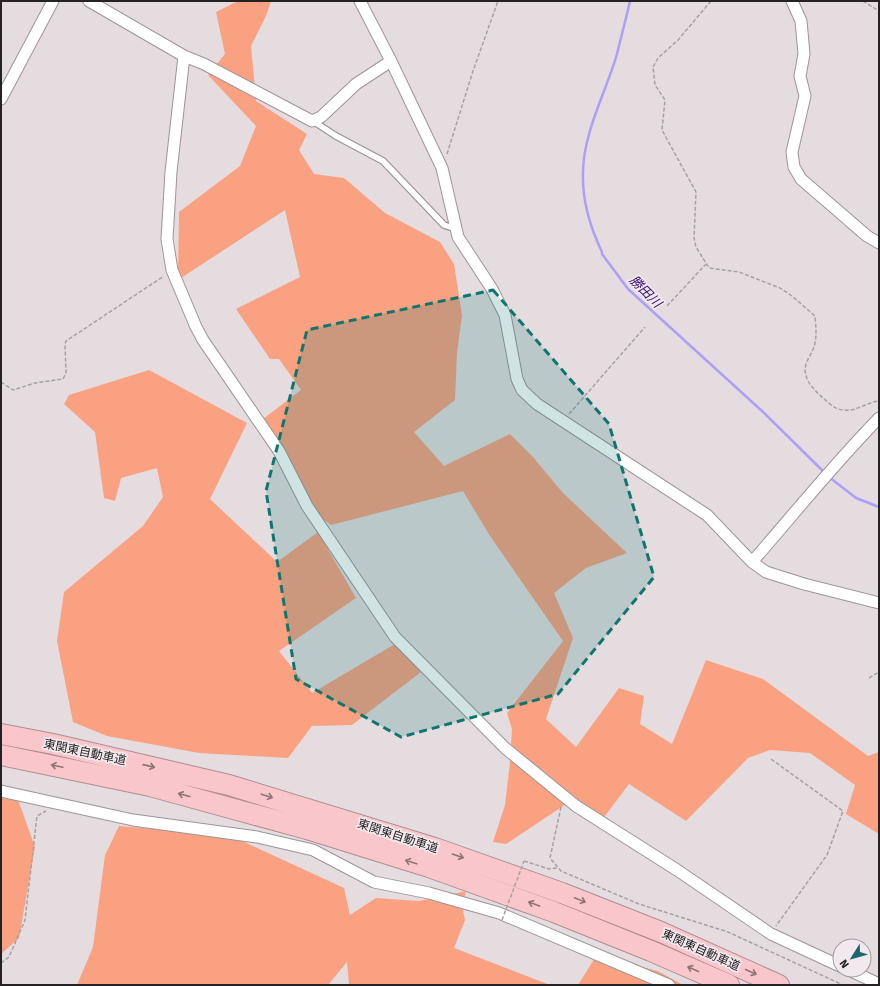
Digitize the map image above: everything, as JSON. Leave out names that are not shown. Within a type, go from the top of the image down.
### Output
[{"type":"highway","name":"東関東自動車道","points":[[1,734],[53,744],[230,784],[435,848],[562,893],[661,932],[779,985]]},
{"type":"highway","name":"東関東自動車道","points":[[1,755],[150,786],[307,829],[429,867],[554,912],[644,948],[729,985]]},
{"type":"street","points":[[1,99],[53,1]]},
{"type":"street","points":[[89,1],[184,56],[204,64],[312,121],[321,117],[356,84],[391,61]]},
{"type":"street","points":[[360,1],[391,61],[442,168],[458,237],[492,289],[505,315],[517,379],[522,390],[537,404],[562,421],[706,515],[752,562],[766,572],[804,584],[879,603]]},
{"type":"street","points":[[792,1],[801,21],[804,54],[800,76],[805,96],[792,152],[794,167],[801,179],[867,236],[879,243]]},
{"type":"street","points":[[184,56],[171,172],[167,239],[172,270],[196,328],[203,340],[279,452],[307,506],[395,637],[505,748],[576,806],[677,870],[770,934],[832,962]]},
{"type":"street","points":[[752,562],[822,482],[848,449],[879,418]]},
{"type":"street","points":[[1,791],[133,820],[257,837],[313,850],[374,882],[430,893],[499,913],[669,985]]},
{"type":"street","points":[[866,978],[879,984]]},
{"type":"lane","points":[[312,121],[336,136],[383,161],[444,225],[456,229]]},
{"type":"path","points":[[442,168],[473,71],[498,1]]},
{"type":"path","points":[[711,1],[678,40],[658,58],[653,67],[655,85],[665,100],[662,130],[696,192],[694,238],[696,248],[709,268],[739,272],[780,288],[792,296],[815,316],[816,331],[814,346],[806,364],[805,374],[810,385],[834,408],[844,411],[858,408],[873,401],[879,401]]},
{"type":"path","points":[[863,1],[879,11]]},
{"type":"path","points":[[667,306],[706,264]]},
{"type":"path","points":[[1,382],[13,390],[35,383],[63,379],[66,373],[66,341],[172,270]]},
{"type":"path","points":[[562,421],[646,327]]},
{"type":"path","points":[[869,678],[879,672]]},
{"type":"path","points":[[770,934],[827,855],[843,811],[771,759]]},
{"type":"path","points":[[564,796],[550,858],[561,871],[639,904],[728,932],[843,985]]},
{"type":"path","points":[[1,963],[9,957],[25,920],[37,816],[60,804]]},
{"type":"path","points":[[502,920],[524,861],[550,869],[557,868]]},
{"type":"highlighted area","points":[[493,290],[609,424],[654,577],[558,694],[401,737],[296,679],[266,491],[307,330]]},
{"type":"shaded area","points":[[238,1],[271,1],[266,16],[251,46],[256,101],[307,134],[299,150],[314,174],[344,178],[385,213],[440,242],[454,264],[462,315],[457,353],[455,400],[414,432],[444,466],[510,434],[532,456],[563,493],[627,553],[586,568],[554,593],[573,638],[546,719],[576,747],[619,688],[644,696],[640,724],[672,744],[706,660],[763,679],[868,756],[879,752],[879,834],[846,814],[855,785],[810,753],[770,750],[748,758],[686,821],[629,784],[602,820],[572,800],[506,844],[493,842],[505,805],[510,762],[512,729],[507,713],[563,641],[490,536],[463,491],[331,525],[313,512],[259,422],[301,390],[279,359],[270,359],[236,309],[300,277],[285,210],[178,280],[179,212],[240,166],[256,126],[208,75],[225,54],[216,12]]},
{"type":"shaded area","points":[[149,370],[247,423],[210,499],[277,562],[318,532],[356,598],[279,651],[312,693],[400,641],[421,672],[352,725],[312,726],[288,758],[199,753],[107,736],[73,722],[57,641],[64,592],[143,526],[163,497],[157,468],[121,478],[115,501],[104,498],[95,432],[64,404],[69,395]]},
{"type":"shaded area","points":[[1,792],[17,797],[35,847],[19,938],[1,954]]},
{"type":"shaded area","points":[[119,826],[229,835],[344,888],[350,915],[376,898],[419,901],[466,891],[462,906],[465,920],[454,948],[550,985],[349,985],[347,962],[328,985],[77,985],[93,947],[105,855]]},
{"type":"shaded area","points":[[598,953],[614,960],[658,971],[683,985],[578,985]]},
{"type":"waterway","name":"勝田川","points":[[630,1],[617,54],[591,128],[584,158],[583,183],[585,204],[590,223],[602,254],[628,289],[762,411],[825,473]]},
{"type":"waterway","name":"勝田川","points":[[829,477],[856,498],[879,507]]}]
